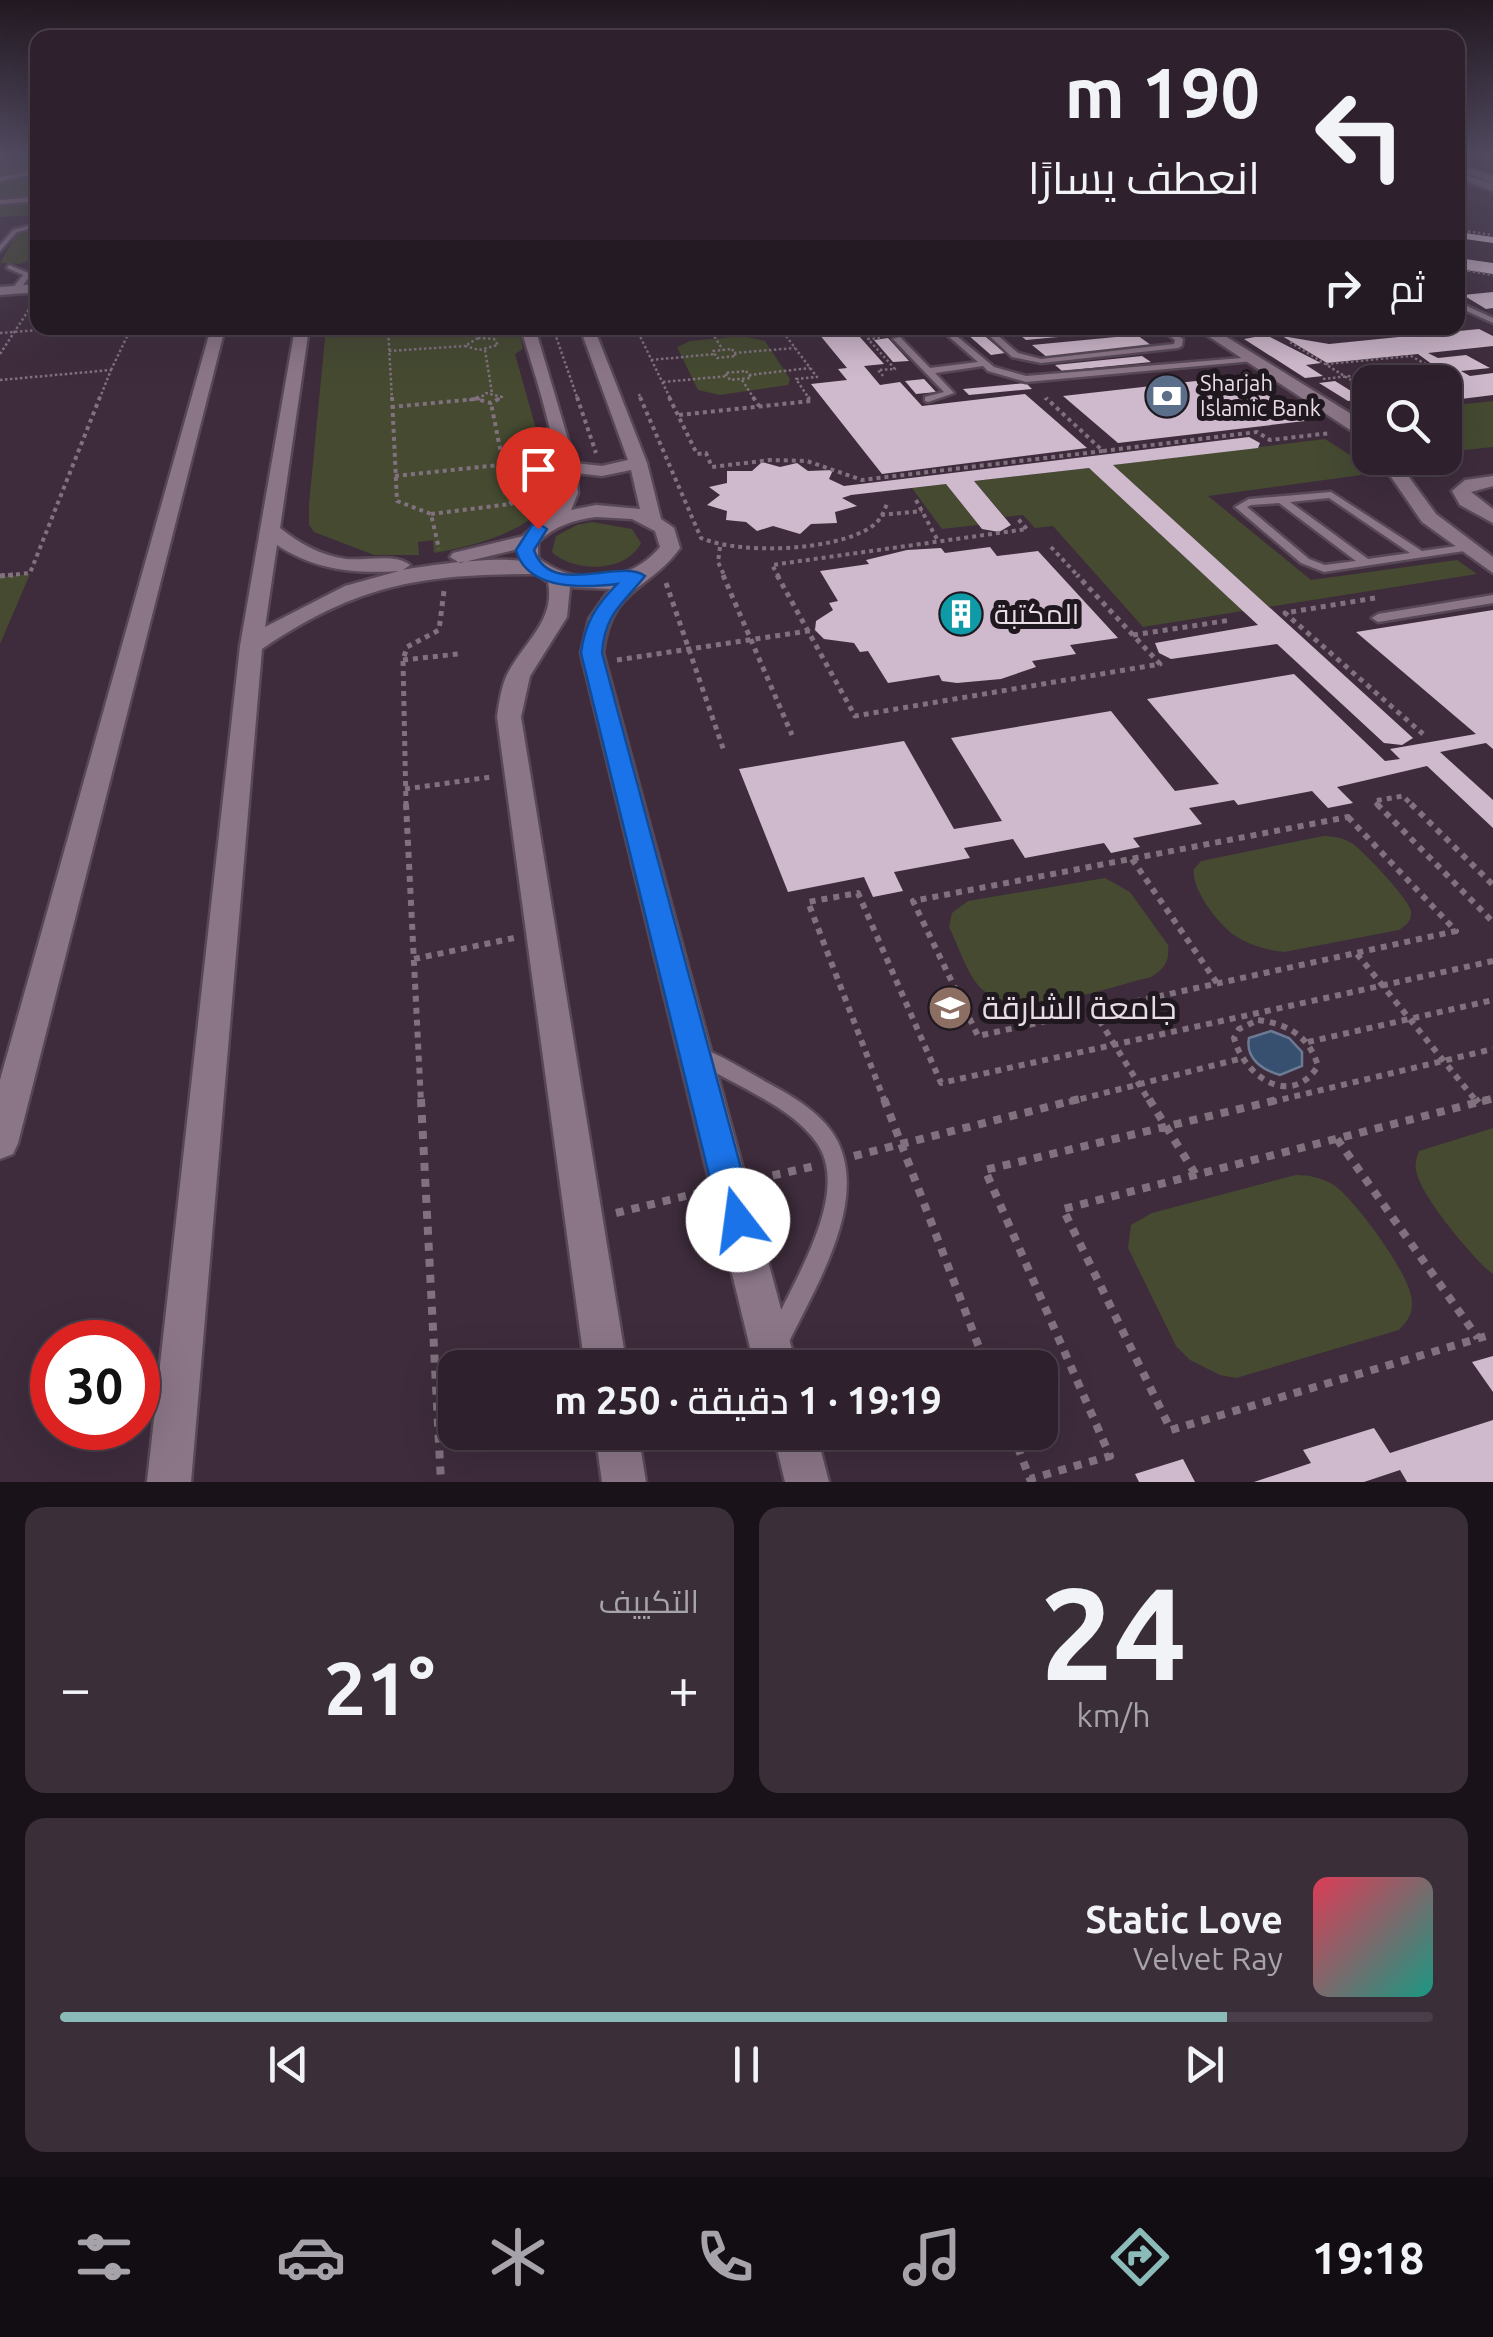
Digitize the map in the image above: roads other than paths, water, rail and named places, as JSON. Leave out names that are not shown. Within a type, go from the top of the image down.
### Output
[{"type":"street","points":[[0,288],[29,286]]},
{"type":"street","points":[[0,1142],[216,335]]},
{"type":"street","points":[[169,1482],[251,646],[301,335]]},
{"type":"street","points":[[530,335],[566,467],[568,493],[557,519]]},
{"type":"street","points":[[597,335],[652,520]]},
{"type":"street","points":[[1214,335],[1352,424]]},
{"type":"street","points":[[566,467],[602,471],[638,463]]},
{"type":"street","points":[[1398,475],[1417,503],[1464,548],[1493,567]]},
{"type":"street","points":[[1489,484],[1464,486],[1462,496],[1493,517]]},
{"type":"street","points":[[251,646],[354,576],[449,565],[528,541],[538,529],[557,519],[606,511],[652,520],[670,537],[670,548],[650,578],[603,610],[594,630],[594,663],[771,1350]]},
{"type":"street","points":[[272,531],[290,548],[354,576]]},
{"type":"street","points":[[528,541],[528,560],[547,574],[562,606],[557,622],[530,655],[511,695],[509,717],[603,1350]]},
{"type":"street","points":[[449,565],[610,582],[650,578]]},
{"type":"street","points":[[619,1450],[624,1482]]},
{"type":"street","points":[[799,1450],[807,1482]]},
{"type":"lane","points":[[0,249],[15,231],[30,227]]},
{"type":"lane","points":[[4,267],[29,265]]},
{"type":"lane","points":[[4,267],[27,274],[29,286]]},
{"type":"lane","points":[[1465,309],[1493,320]]},
{"type":"lane","points":[[951,335],[983,364],[1013,376],[1040,380],[1253,359]]},
{"type":"lane","points":[[993,335],[1015,354],[1041,361],[1178,346],[1179,339],[1173,335]]},
{"type":"lane","points":[[897,338],[950,393],[928,399]]},
{"type":"lane","points":[[928,371],[983,364]]},
{"type":"lane","points":[[1421,555],[1342,499],[1318,493],[1245,504],[1240,510],[1310,565],[1332,569],[1367,564],[1464,548]]},
{"type":"lane","points":[[1279,498],[1367,564]]},
{"type":"lane","points":[[1378,618],[1493,600]]},
{"type":"lane","points":[[694,1052],[808,1118],[831,1144],[837,1161],[840,1178],[834,1213],[778,1350]]},
{"type":"water","points":[[1271,1031],[1289,1038],[1302,1052],[1302,1066],[1280,1075],[1257,1062],[1250,1052],[1249,1038]]},
{"type":"place","name":"Sharjah Islamic Bank","points":[[1167,396]]},
{"type":"place","name":"المكتبة","points":[[961,614]]},
{"type":"place","name":"جامعة الشارقة","points":[[950,1008]]}]
